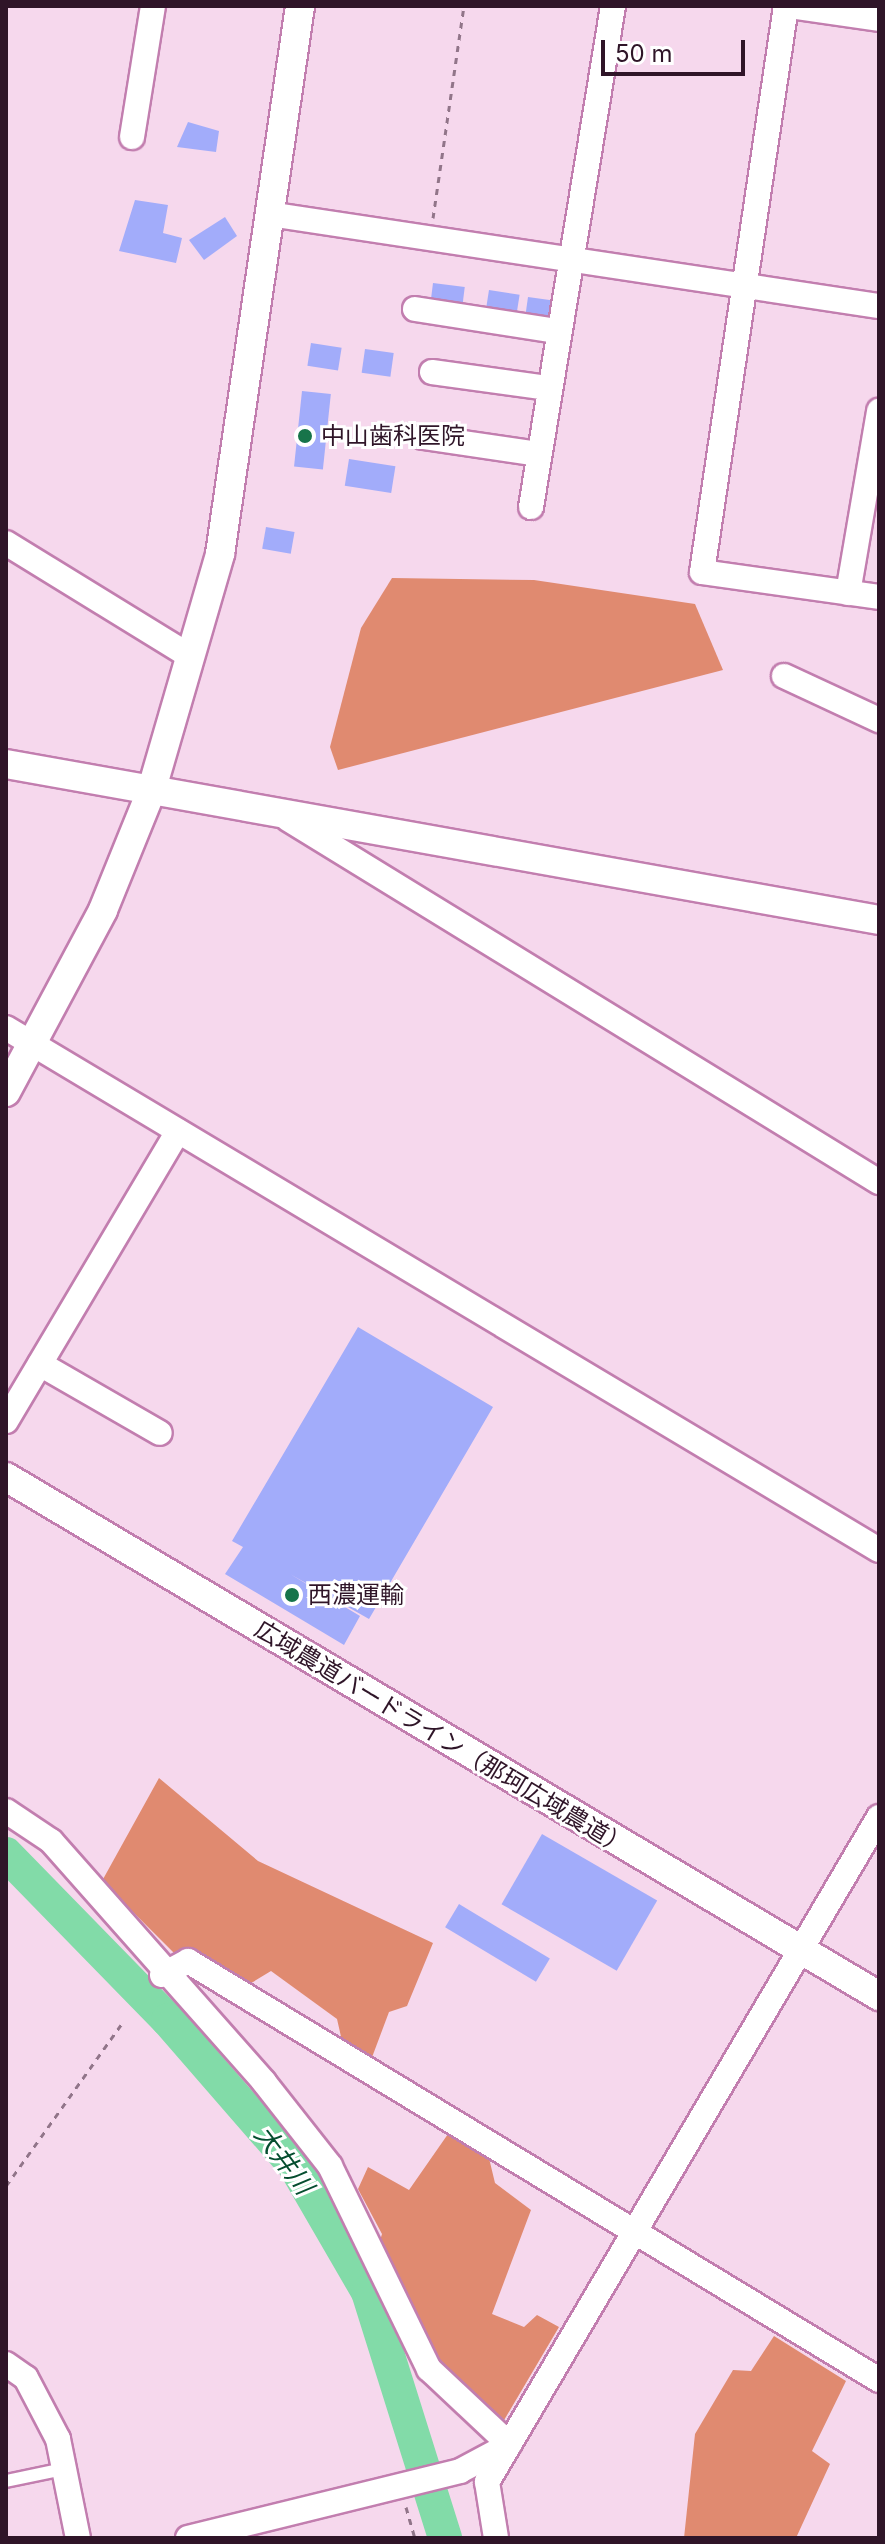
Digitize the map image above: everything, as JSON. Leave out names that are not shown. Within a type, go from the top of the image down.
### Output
[{"type":"street","points":[[132,137],[153,6]]},
{"type":"street","points":[[6,1092],[103,910],[151,792],[220,554],[300,6]]},
{"type":"street","points":[[531,507],[547,388],[613,6]]},
{"type":"street","points":[[879,19],[788,6],[702,572],[879,597]]},
{"type":"street","points":[[269,214],[879,306]]},
{"type":"street","points":[[415,309],[557,331]]},
{"type":"street","points":[[432,372],[547,388]]},
{"type":"street","points":[[848,593],[876,451],[879,411]]},
{"type":"street","points":[[423,437],[538,454]]},
{"type":"street","points":[[6,543],[191,657]]},
{"type":"street","points":[[784,676],[879,720]]},
{"type":"street","points":[[6,764],[879,920]]},
{"type":"street","points":[[274,813],[879,1182]]},
{"type":"street","points":[[6,1028],[879,1550]]},
{"type":"street","points":[[6,1421],[178,1131]]},
{"type":"street","points":[[40,1364],[160,1433]]},
{"type":"street","name":"広域農道バードライン（那珂広域農道）","points":[[6,1477],[879,1996]]},
{"type":"street","points":[[6,1811],[51,1841],[162,1975],[264,2082],[330,2166],[429,2369],[509,2444]]},
{"type":"street","points":[[496,2538],[487,2482],[879,1817]]},
{"type":"street","points":[[162,1975],[188,1961],[633,2235],[879,2380]]},
{"type":"street","points":[[6,2364],[26,2378],[68,2468],[78,2538]]},
{"type":"street","points":[[188,2538],[460,2471],[509,2444]]},
{"type":"lane","points":[[6,2481],[68,2468]]},
{"type":"path","points":[[430,238],[464,6]]},
{"type":"path","points":[[6,2186],[123,2022]]},
{"type":"path","points":[[400,2488],[415,2538]]},
{"type":"shaded area","points":[[392,578],[534,580],[695,604],[723,670],[338,770],[330,747],[361,628]]},
{"type":"shaded area","points":[[159,1778],[258,1861],[433,1943],[407,2006],[389,2012],[371,2060],[342,2041],[337,2019],[271,1971],[248,1985],[200,1979],[102,1881]]},
{"type":"shaded area","points":[[448,2134],[488,2154],[495,2183],[531,2210],[492,2314],[524,2327],[537,2315],[559,2327],[500,2427],[436,2366],[377,2250],[382,2234],[358,2189],[368,2167],[409,2190]]},
{"type":"shaded area","points":[[774,2336],[846,2381],[812,2451],[830,2464],[796,2538],[684,2538],[695,2434],[733,2370],[751,2371]]},
{"type":"building","points":[[188,122],[219,131],[216,152],[177,147]]},
{"type":"building","points":[[135,200],[168,205],[163,233],[182,238],[176,263],[119,251]]},
{"type":"building","points":[[225,217],[237,236],[204,260],[189,240]]},
{"type":"building","points":[[433,283],[465,287],[462,312],[430,308]]},
{"type":"building","points":[[489,290],[520,295],[516,320],[485,315]]},
{"type":"building","points":[[528,297],[557,301],[553,327],[524,323]]},
{"type":"building","points":[[311,343],[342,348],[338,371],[307,366]]},
{"type":"building","points":[[365,349],[394,353],[390,377],[362,373]]},
{"type":"building","name":"中山歯科医院","points":[[302,391],[331,394],[323,470],[294,467]]},
{"type":"building","points":[[349,459],[395,466],[391,493],[345,486]]},
{"type":"building","points":[[266,527],[295,532],[291,554],[262,549]]},
{"type":"building","points":[[358,1327],[493,1407],[369,1619],[290,1574],[360,1616],[344,1645],[225,1574],[243,1547],[232,1541]]},
{"type":"building","points":[[542,1834],[657,1900],[617,1971],[501,1904]]},
{"type":"building","points":[[459,1904],[550,1959],[536,1982],[445,1927]]},
{"type":"waterway","name":"大井川","points":[[6,1854],[168,2020],[295,2166],[368,2292],[445,2538]]},
{"type":"place","name":"中山歯科医院","points":[[305,436]]},
{"type":"place","name":"西濃運輸","points":[[292,1595]]}]
